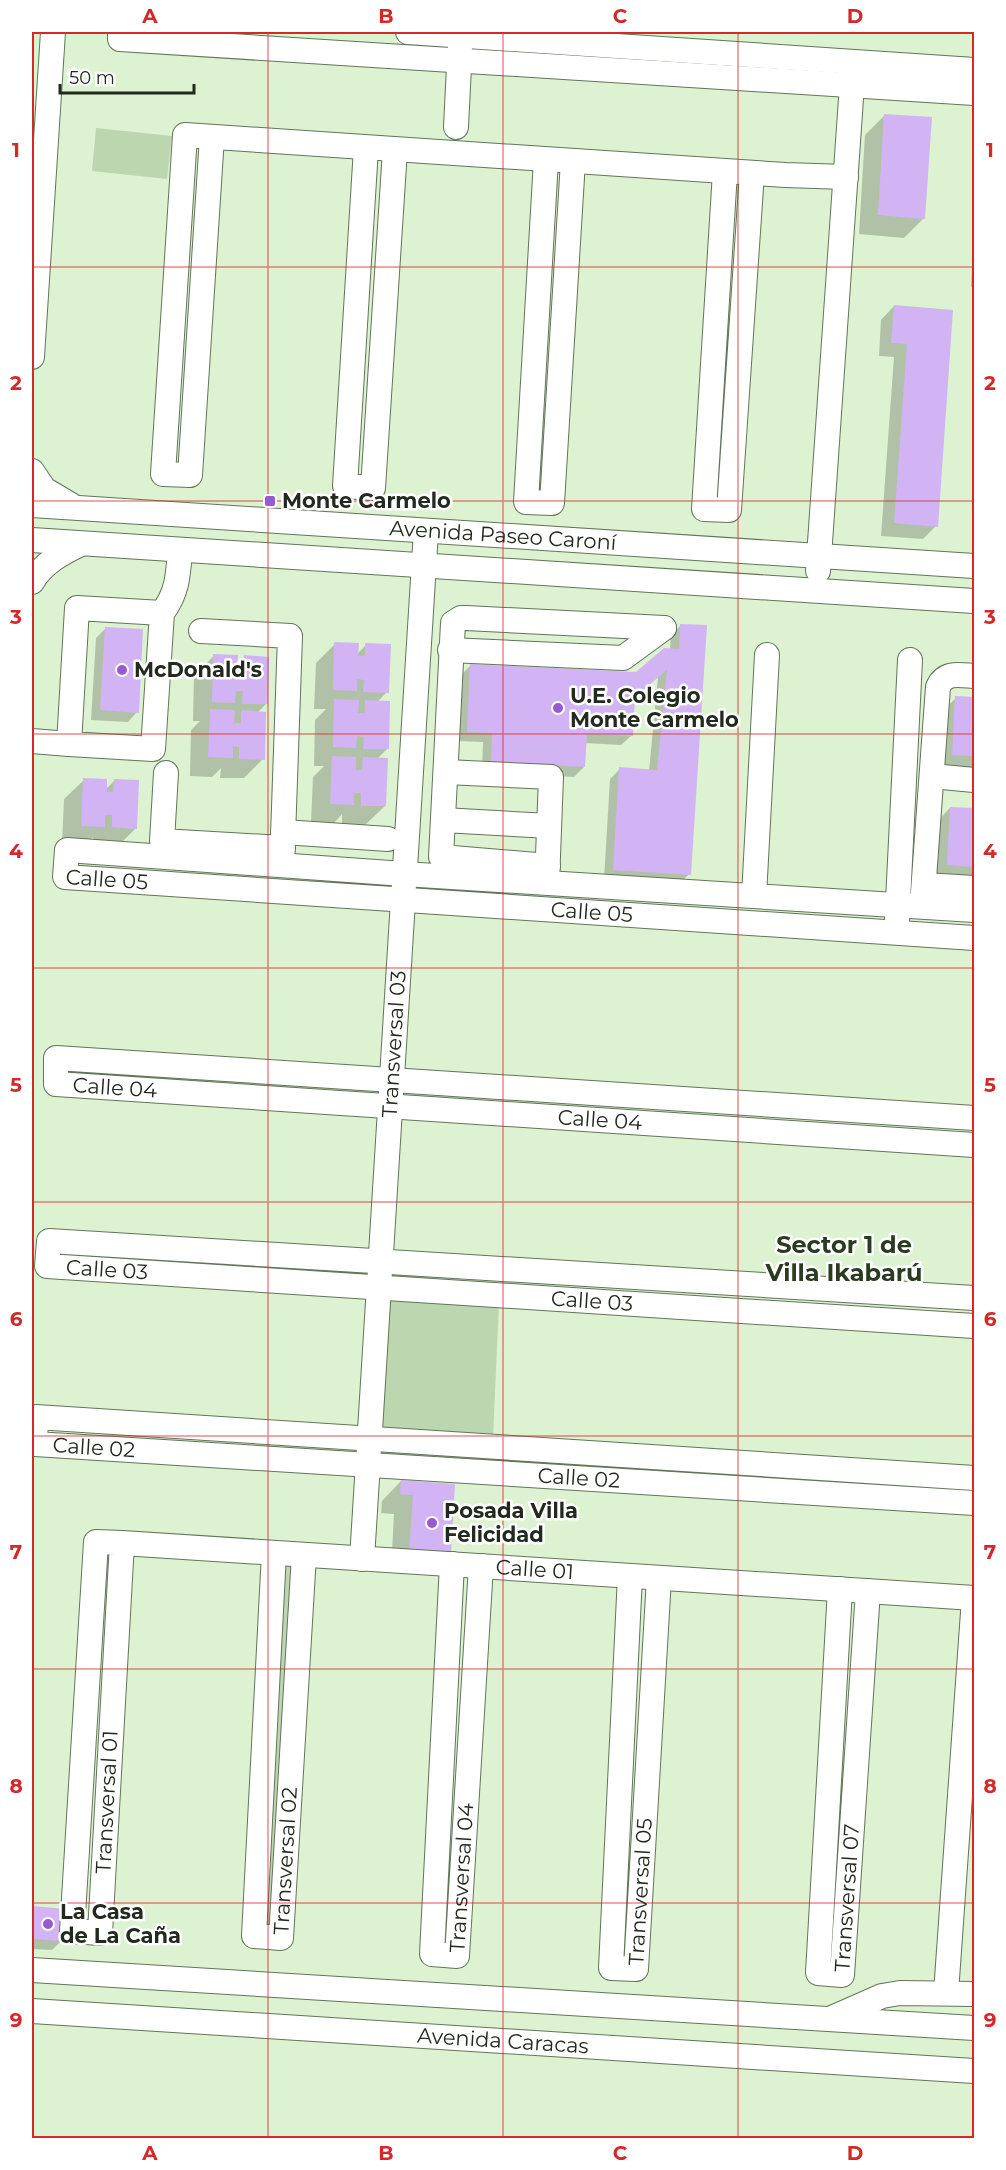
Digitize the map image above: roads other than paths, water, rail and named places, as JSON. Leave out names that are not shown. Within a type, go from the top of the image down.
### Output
[{"type":"street","points":[[32,357],[53,32]]},
{"type":"street","points":[[120,32],[120,39],[459,61],[853,74],[975,70]]},
{"type":"street","points":[[408,32],[461,33],[853,74],[975,93]]},
{"type":"street","points":[[456,127],[461,33]]},
{"type":"street","points":[[817,590],[853,74]]},
{"type":"street","points":[[212,137],[190,475],[163,474],[185,135],[725,172],[846,177]]},
{"type":"street","points":[[366,148],[345,486],[374,488],[395,150]]},
{"type":"street","points":[[546,160],[526,502],[552,503],[573,161]]},
{"type":"street","points":[[725,172],[704,509],[729,510],[752,173]]},
{"type":"street","points":[[32,471],[44,489],[76,508]]},
{"type":"street","name":"Avenida Paseo Caroní","points":[[32,505],[975,566]]},
{"type":"street","name":"Transversal 03","points":[[362,1559],[426,531]]},
{"type":"street","name":"Avenida Paseo Caroní","points":[[32,540],[975,601]]},
{"type":"street","points":[[32,582],[46,565],[62,553],[82,544]]},
{"type":"street","points":[[32,741],[153,749],[162,613],[171,601],[177,582],[180,550]]},
{"type":"street","points":[[69,744],[77,608],[162,613]]},
{"type":"street","points":[[450,650],[623,658],[664,628],[461,618],[453,623],[450,650],[441,857],[548,874]]},
{"type":"street","points":[[201,631],[290,636],[282,855],[301,892]]},
{"type":"street","points":[[762,924],[759,896],[767,655]]},
{"type":"street","points":[[896,933],[910,660]]},
{"type":"street","points":[[975,676],[949,675],[940,683],[923,896],[975,888]]},
{"type":"street","points":[[446,772],[551,777],[546,909]]},
{"type":"street","points":[[166,773],[162,841],[282,855],[388,839]]},
{"type":"street","points":[[932,776],[975,780]]},
{"type":"street","points":[[443,820],[549,826]]},
{"type":"street","name":"Calle 05","points":[[975,910],[923,896],[898,905],[759,896],[548,874],[404,874],[282,855],[215,861],[67,850],[65,877],[975,938]]},
{"type":"street","points":[[260,890],[282,855]]},
{"type":"street","points":[[181,885],[182,858]]},
{"type":"street","points":[[214,887],[215,861]]},
{"type":"street","points":[[820,927],[822,900]]},
{"type":"street","name":"Calle 04","points":[[975,1118],[56,1058],[56,1084],[975,1145]]},
{"type":"street","points":[[219,1095],[221,1068]]},
{"type":"street","points":[[895,1140],[896,1113]]},
{"type":"street","name":"Calle 03","points":[[975,1298],[49,1241],[47,1266],[975,1326]]},
{"type":"street","points":[[235,1278],[236,1252]]},
{"type":"street","points":[[872,1319],[873,1292]]},
{"type":"street","name":"Calle 02","points":[[975,1478],[36,1417],[35,1444],[975,1503]]},
{"type":"street","points":[[863,1496],[865,1471]]},
{"type":"street","name":"Calle 01","points":[[96,1542],[974,1598]]},
{"type":"street","name":"Transversal 01","points":[[96,1542],[72,1931],[100,1933],[122,1543]]},
{"type":"street","name":"Transversal 02","points":[[274,1553],[254,1936],[280,1938],[304,1555]]},
{"type":"street","name":"Transversal 04","points":[[452,1564],[432,1954],[457,1956],[481,1566]]},
{"type":"street","name":"Transversal 05","points":[[630,1576],[611,1968],[636,1968],[659,1578]]},
{"type":"street","name":"Transversal 07","points":[[840,1589],[818,1973],[842,1975],[868,1591]]},
{"type":"street","points":[[945,1993],[974,1598]]},
{"type":"street","name":"Avenida Caracas","points":[[32,1970],[975,2028]]},
{"type":"street","name":"Avenida Caracas","points":[[829,2019],[882,1996],[900,1993],[975,1994]]},
{"type":"street","name":"Avenida Caracas","points":[[32,2011],[975,2070]]},
{"type":"place","name":"Monte Carmelo","points":[[270,501]]},
{"type":"place","name":"McDonald's","points":[[122,670]]},
{"type":"place","name":"U.E. Colegio Monte Carmelo","points":[[558,708]]},
{"type":"place","name":"Posada Villa Felicidad","points":[[432,1523]]},
{"type":"place","name":"La Casa de La Caña","points":[[48,1924]]},
{"type":"district","name":"Sector 1 de Villa Ikabarú","points":[[844,1259]]}]
